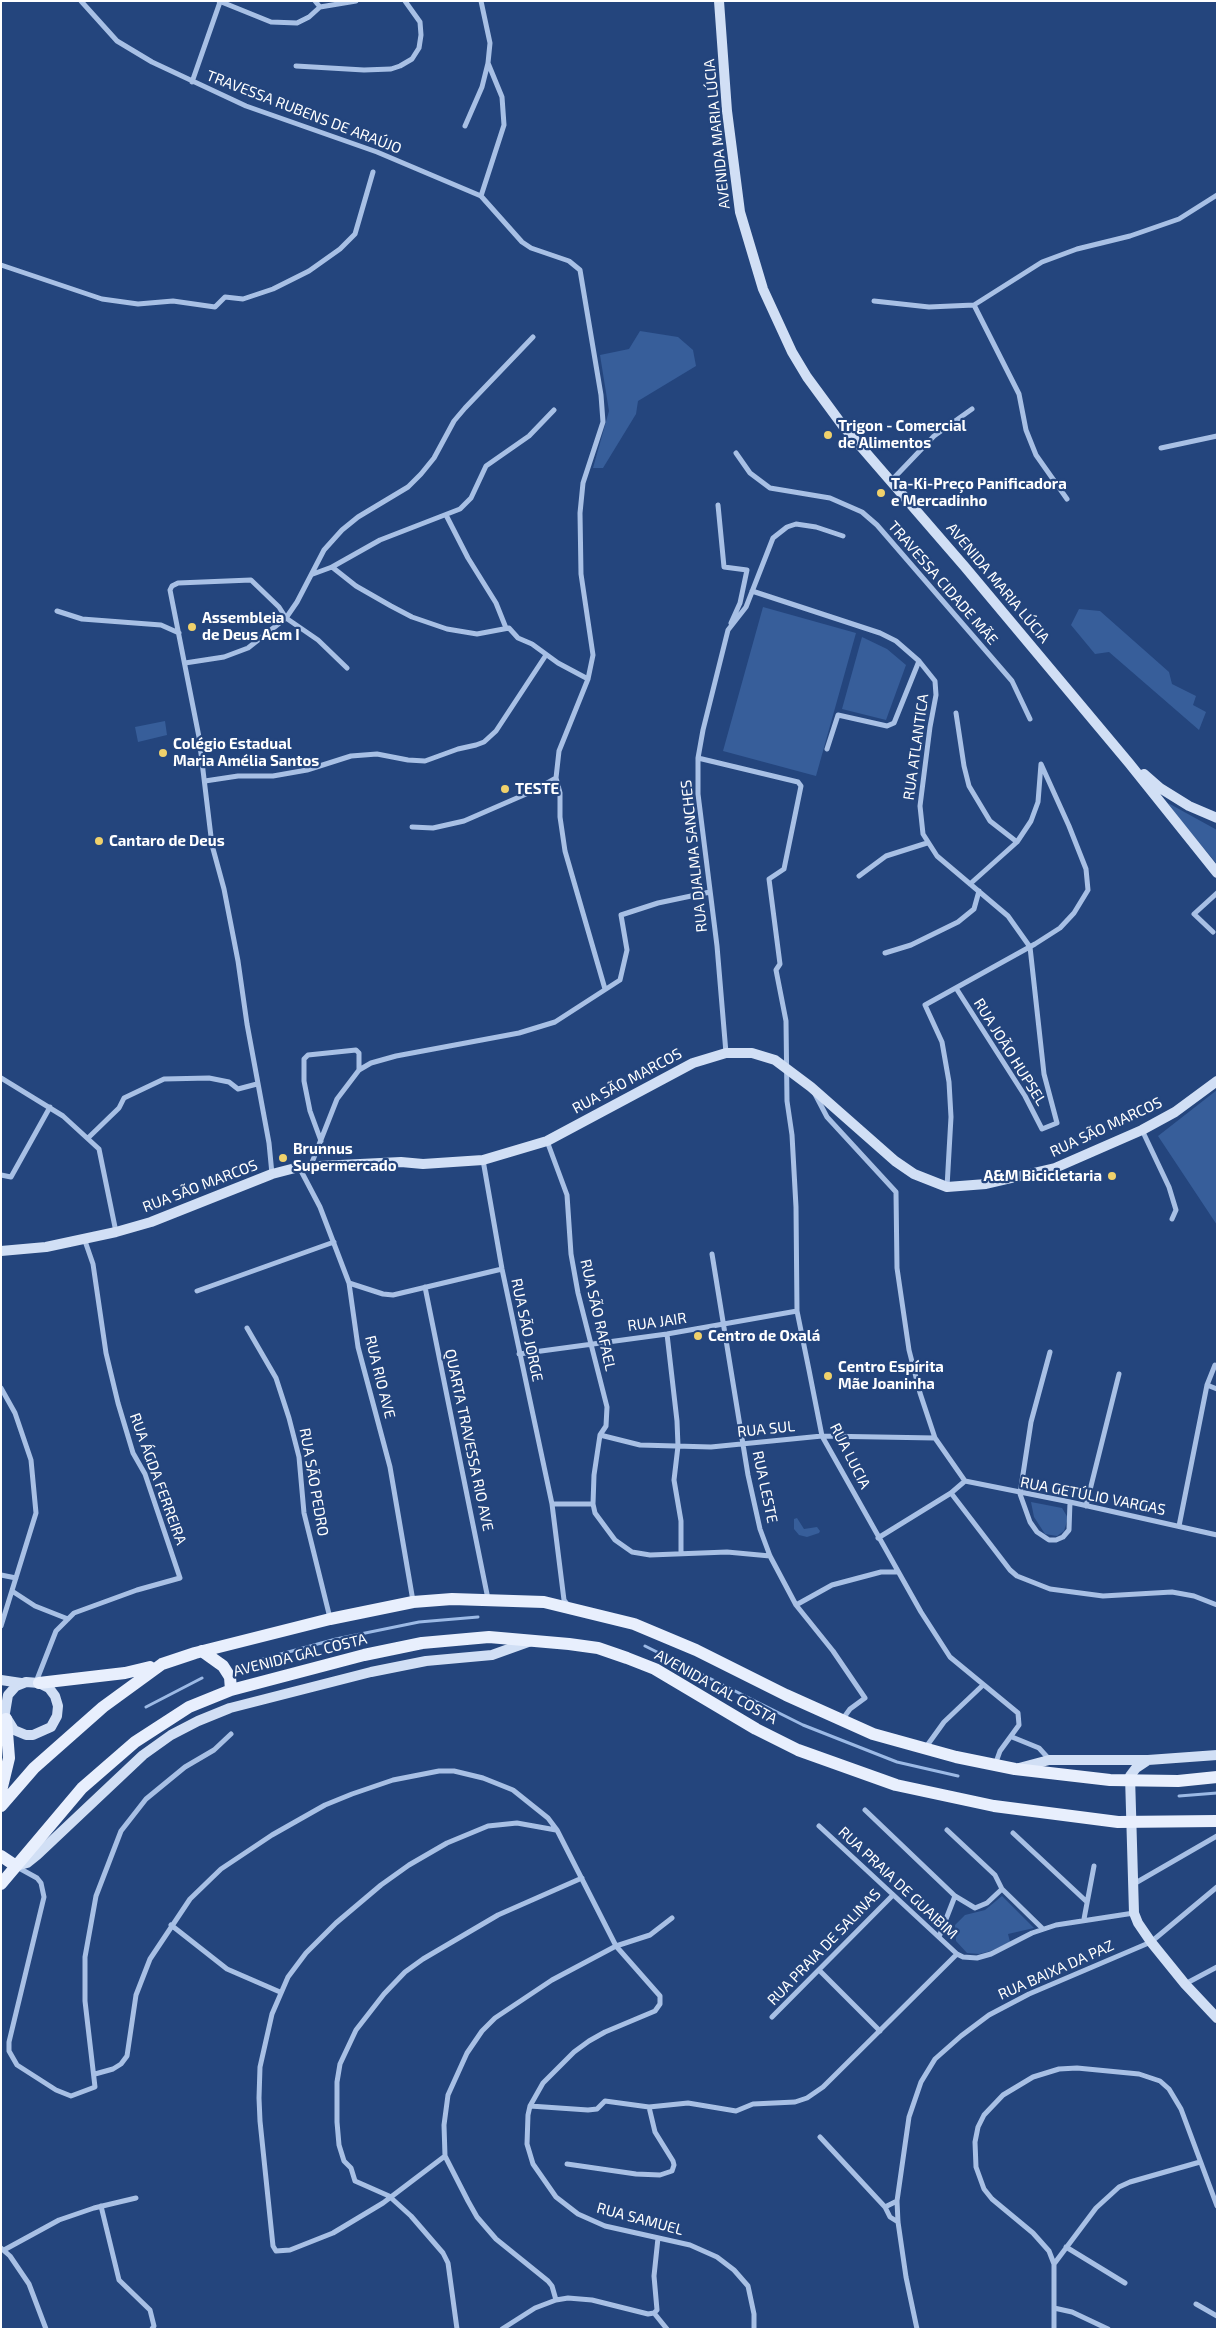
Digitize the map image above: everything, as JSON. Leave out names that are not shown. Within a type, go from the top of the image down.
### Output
[{"type":"main road","name":"AVENIDA MARIA LÚCIA","points":[[719,1],[734,180],[740,212],[763,288],[778,324],[806,377],[843,426],[1129,763],[1217,874]]},
{"type":"main road","name":"AVENIDA MARIA LÚCIA","points":[[1129,763],[1160,788],[1189,806],[1217,818]]},
{"type":"main road","name":"RUA SÃO MARCOS","points":[[1,1251],[85,1241],[151,1222],[272,1174],[299,1167],[401,1162],[423,1164],[483,1160],[547,1141],[693,1063],[726,1053],[762,1055],[786,1067],[895,1161],[914,1174],[947,1186],[986,1184],[1055,1168],[1142,1130],[1175,1112],[1217,1081]]},
{"type":"main road","name":"AVENIDA GAL COSTA","points":[[1,1806],[34,1768],[103,1707],[162,1664],[202,1651],[330,1619],[413,1602],[488,1599],[544,1602],[634,1624],[696,1650],[786,1695],[872,1734],[924,1749],[1015,1769],[1130,1781],[1178,1781],[1217,1776]]},
{"type":"main road","name":"AVENIDA GAL COSTA","points":[[1,1884],[59,1812],[110,1761],[162,1724],[189,1708],[232,1690],[364,1655],[422,1643],[489,1637],[535,1640],[598,1648],[648,1666],[719,1705],[756,1729],[798,1750],[896,1785],[994,1806],[1131,1823],[1217,1821]]},
{"type":"main road","points":[[1,1856],[16,1866],[27,1864],[143,1755],[171,1735],[218,1712],[389,1668],[426,1661],[492,1655],[535,1640]]},
{"type":"main road","points":[[202,1651],[223,1666],[230,1677],[232,1690],[228,1703],[218,1712]]},
{"type":"main road","points":[[1,1680],[40,1683],[125,1674],[162,1664]]},
{"type":"main road","points":[[1,1791],[9,1758],[4,1713],[8,1695],[22,1683]]},
{"type":"main road","points":[[4,1713],[14,1730],[26,1735],[39,1734],[51,1728],[57,1716],[56,1696],[40,1683]]},
{"type":"main road","points":[[1015,1769],[1050,1760],[1148,1760],[1217,1755]]},
{"type":"main road","points":[[1148,1760],[1132,1772],[1130,1781],[1134,1913],[1138,1923],[1151,1942],[1185,1984],[1217,2018]]},
{"type":"street","name":"TRAVESSA RUBENS DE ARAÚJO","points":[[81,1],[117,41],[152,62],[192,82],[246,106],[377,152],[481,196]]},
{"type":"street","points":[[315,1],[320,8]]},
{"type":"street","points":[[192,82],[219,2],[271,22],[297,23],[320,8],[356,1]]},
{"type":"street","points":[[296,66],[364,70],[391,69],[412,59],[419,48],[422,35],[420,22],[405,1]]},
{"type":"street","points":[[465,126],[482,87],[488,63],[490,43],[481,1]]},
{"type":"street","points":[[488,63],[502,97],[504,125],[481,196],[522,242],[531,248],[573,264],[582,277],[601,395],[603,422],[582,483],[580,513],[581,574],[593,655],[588,680],[559,751],[556,778],[560,793],[561,830],[565,850],[605,990]]},
{"type":"street","points":[[1,265],[102,299],[138,304],[174,301],[215,307],[225,298],[243,298],[273,289],[309,271],[340,249],[355,234],[372,172]]},
{"type":"street","points":[[874,301],[929,307],[974,305],[1042,262],[1077,249],[1130,236],[1179,219],[1217,196]]},
{"type":"street","points":[[974,305],[1019,394],[1026,430],[1036,455],[1067,499]]},
{"type":"street","points":[[185,664],[224,657],[248,648],[286,618],[313,574],[324,550],[342,530],[382,501],[408,487],[421,474],[434,458],[454,421],[532,337]]},
{"type":"street","points":[[891,482],[934,436],[972,409]]},
{"type":"street","points":[[313,574],[332,567],[380,540],[420,523],[446,515],[466,504],[482,472],[493,459],[529,436],[554,410]]},
{"type":"street","points":[[1161,448],[1217,436]]},
{"type":"street","name":"TRAVESSA CIDADE MÃE","points":[[736,453],[750,473],[770,488],[830,498],[862,512],[877,525],[1012,681],[1030,720]]},
{"type":"street","name":"RUA DJALMA SANCHES","points":[[718,505],[724,567],[747,570],[740,603],[722,647],[698,758],[698,794],[726,1053]]},
{"type":"street","points":[[446,515],[465,553],[496,603],[506,628]]},
{"type":"street","name":"RUA DJALMA SANCHES","points":[[728,630],[743,613],[773,538],[787,527],[805,525],[843,536]]},
{"type":"street","points":[[332,567],[356,586],[412,617],[447,629],[477,634],[492,633],[509,628],[518,638],[532,644],[546,655],[588,680]]},
{"type":"street","points":[[272,1174],[269,1144],[224,889],[212,845],[205,781],[170,590],[172,586],[178,583],[251,580],[279,607],[286,618],[318,640],[347,668]]},
{"type":"street","name":"RUA ATLANTICA","points":[[752,591],[865,626],[896,641],[919,661],[931,675],[937,689],[920,806],[920,823],[927,843],[937,856],[1008,916],[1030,947]]},
{"type":"street","points":[[57,611],[82,619],[161,625],[179,633]]},
{"type":"street","points":[[205,781],[238,776],[273,776],[307,770],[351,756],[377,754],[408,760],[425,760],[458,749],[476,746],[484,742],[496,731],[546,655]]},
{"type":"street","points":[[827,749],[837,717],[840,714],[886,726],[894,723],[919,661]]},
{"type":"street","points":[[956,713],[963,760],[970,786],[990,821],[1017,842]]},
{"type":"street","name":"RUA LUCIA","points":[[698,758],[800,784],[802,788],[784,869],[768,879],[780,964],[776,970],[786,1021],[787,1102],[795,1189],[797,1311],[822,1436],[878,1538],[950,1657],[1018,1713],[1019,1725],[1000,1752],[994,1765]]},
{"type":"street","points":[[947,1186],[950,1117],[949,1082],[942,1042],[926,1005],[1030,947],[1060,928],[1074,913],[1084,898],[1089,881],[1069,826],[1041,764],[1038,802],[1032,821],[1017,842],[970,884]]},
{"type":"street","points":[[412,827],[433,828],[464,821],[556,778]]},
{"type":"street","points":[[859,876],[886,856],[927,843]]},
{"type":"street","points":[[885,953],[911,944],[958,922],[974,909],[979,891]]},
{"type":"street","points":[[311,1165],[321,1142],[326,1122],[337,1100],[359,1070],[371,1063],[421,1050],[541,1028],[555,1022],[620,980],[627,950],[621,915],[658,903],[710,892]]},
{"type":"street","points":[[1212,932],[1194,914],[1217,893]]},
{"type":"street","name":"RUA JOÃO HUPSEL","points":[[956,988],[1025,1096],[1042,1129],[1058,1120],[1046,1089],[1030,947]]},
{"type":"street","points":[[321,1142],[310,1111],[304,1081],[304,1059],[308,1055],[356,1050],[359,1053],[359,1070]]},
{"type":"street","points":[[1,1078],[50,1107],[99,1149],[116,1232]]},
{"type":"street","points":[[88,1138],[119,1108],[127,1096],[164,1079],[209,1078],[229,1082],[238,1089],[257,1084]]},
{"type":"street","points":[[811,1087],[827,1117],[896,1192],[896,1268],[905,1324],[920,1393],[935,1438],[964,1481],[951,1493],[878,1538]]},
{"type":"street","points":[[1,1174],[11,1177],[50,1107]]},
{"type":"street","points":[[1142,1130],[1171,1195],[1176,1210],[1172,1219]]},
{"type":"street","name":"RUA SÃO RAFAEL","points":[[547,1141],[567,1195],[571,1254],[578,1293],[607,1407],[606,1426],[600,1435],[594,1475],[593,1504]]},
{"type":"street","name":"RUA SÃO JORGE","points":[[483,1160],[519,1354],[552,1504],[564,1600],[568,1607]]},
{"type":"street","name":"RUA RIO AVE","points":[[299,1167],[320,1208],[349,1283],[358,1346],[390,1467],[413,1602]]},
{"type":"street","name":"RUA ÁGDA FERREIRA","points":[[68,1619],[85,1608],[180,1578],[145,1474],[133,1453],[120,1411],[106,1353],[92,1264],[85,1241]]},
{"type":"street","points":[[197,1291],[334,1242]]},
{"type":"street","name":"RUA LESTE","points":[[712,1254],[722,1324],[753,1502],[770,1556],[796,1605],[833,1651],[865,1698],[850,1709],[842,1720]]},
{"type":"street","points":[[349,1283],[383,1294],[393,1295],[502,1268]]},
{"type":"street","name":"QUARTA TRAVESSA RIO AVE","points":[[425,1287],[488,1599]]},
{"type":"street","name":"RUA JAIR","points":[[519,1354],[667,1334],[797,1311]]},
{"type":"street","name":"RUA SÃO PEDRO","points":[[247,1328],[276,1378],[289,1418],[299,1457],[304,1513],[330,1619]]},
{"type":"street","points":[[667,1334],[678,1446],[674,1480],[681,1521],[681,1553]]},
{"type":"street","points":[[1050,1352],[1031,1422],[1020,1494],[1030,1522],[1037,1532],[1049,1540],[1063,1537],[1068,1530],[1071,1523],[1070,1502]]},
{"type":"street","points":[[1179,1526],[1207,1385],[1215,1365]]},
{"type":"street","points":[[1086,1506],[1119,1374]]},
{"type":"street","points":[[1207,1385],[1217,1389]]},
{"type":"street","points":[[1,1388],[2,1394],[18,1420],[31,1460],[36,1513],[2,1623]]},
{"type":"street","name":"RUA SUL","points":[[600,1435],[640,1445],[711,1448],[822,1436],[935,1438]]},
{"type":"street","name":"RUA GETÚLIO VARGAS","points":[[964,1481],[1020,1494],[1070,1502],[1217,1535]]},
{"type":"street","points":[[951,1493],[1010,1570],[1018,1576],[1050,1589],[1104,1596],[1172,1592],[1194,1596],[1217,1605]]},
{"type":"street","points":[[552,1504],[593,1504],[603,1525],[624,1548],[632,1552],[650,1555],[727,1552],[770,1556]]},
{"type":"street","points":[[796,1605],[832,1585],[881,1572],[898,1572]]},
{"type":"street","points":[[1,1575],[16,1578]]},
{"type":"street","points":[[12,1591],[35,1606],[68,1619],[56,1631],[51,1642],[40,1683]]},
{"type":"street","points":[[924,1749],[944,1722],[983,1686]]},
{"type":"street","points":[[16,1866],[37,1878],[41,1883],[44,1896],[9,2042],[12,2059],[17,2065],[63,2094],[71,2096],[95,2087],[84,1977],[88,1935],[103,1875],[121,1832],[146,1799],[185,1767],[214,1750],[231,1734]]},
{"type":"street","points":[[1012,1737],[1038,1748],[1050,1760]]},
{"type":"street","points":[[95,2074],[113,2069],[121,2064],[126,2056],[136,1995],[150,1959],[171,1925],[204,1883],[272,1835],[325,1805],[352,1794],[422,1773],[454,1771],[483,1778],[513,1790],[534,1805],[548,1818],[556,1830],[616,1946]]},
{"type":"street","points":[[865,1810],[955,1896],[975,1908],[987,1902],[1002,1889]]},
{"type":"street","points":[[445,2156],[389,2196],[383,2203],[333,2233],[279,2252],[273,2246],[259,2098],[260,2067],[264,2046],[280,1992],[306,1953],[336,1923],[381,1885],[409,1865],[448,1843],[488,1826],[517,1823],[556,1830]]},
{"type":"street","name":"RUA PRAIA DE GUAIBIM","points":[[819,1826],[957,1954],[970,1958],[984,1956],[1043,1929],[1084,1919],[1134,1913]]},
{"type":"street","points":[[946,1830],[994,1875],[1002,1889],[1043,1929]]},
{"type":"street","points":[[1013,1833],[1087,1902]]},
{"type":"street","points":[[1132,1885],[1217,1836]]},
{"type":"street","points":[[1084,1919],[1094,1866]]},
{"type":"street","points":[[457,2329],[448,2264],[436,2244],[389,2196],[355,2181],[351,2168],[344,2161],[339,2145],[337,2082],[340,2064],[356,2030],[401,1976],[423,1959],[498,1915],[582,1878]]},
{"type":"street","name":"RUA BAIXA DA PAZ","points":[[917,2329],[898,2222],[897,2201],[909,2117],[921,2082],[935,2059],[960,2036],[989,2015],[1029,1994],[1151,1942],[1217,1887]]},
{"type":"street","name":"RUA PRAIA DE SALINAS","points":[[772,2017],[820,1971],[893,1895]]},
{"type":"street","points":[[939,1937],[955,1896]]},
{"type":"street","points":[[556,2300],[552,2286],[548,2281],[508,2250],[486,2228],[470,2206],[445,2156],[444,2125],[448,2095],[467,2053],[482,2031],[495,2018],[523,1998],[616,1946],[650,1935],[672,1918]]},
{"type":"street","points":[[171,1925],[227,1968],[280,1992]]},
{"type":"street","name":"RUA SAMUEL","points":[[616,1946],[658,1991],[660,2004],[655,2011],[605,2032],[574,2052],[543,2083],[530,2106],[527,2144],[533,2164],[556,2197],[578,2214],[594,2222],[690,2245],[717,2257],[734,2270],[748,2286],[754,2314],[754,2329]]},
{"type":"street","points":[[530,2106],[588,2110],[596,2109],[605,2101],[649,2107],[688,2103],[736,2111],[753,2104],[795,2102],[807,2098],[816,2094],[957,1954]]},
{"type":"street","points":[[1185,1984],[1217,1967]]},
{"type":"street","points":[[820,1971],[880,2031]]},
{"type":"street","points":[[1054,2329],[1054,2264],[1041,2242],[992,2199],[979,2178],[975,2154],[978,2128],[984,2115],[1003,2095],[1033,2077],[1059,2068],[1100,2070],[1151,2077],[1164,2085],[1175,2099],[1217,2206]]},
{"type":"street","points":[[566,2164],[636,2174],[660,2174],[672,2171],[674,2169],[673,2160],[655,2132],[649,2107]]},
{"type":"street","points":[[820,2137],[885,2207],[890,2217],[898,2222]]},
{"type":"street","points":[[1054,2264],[1096,2208],[1119,2187],[1130,2182],[1200,2162]]},
{"type":"street","points":[[46,2329],[29,2284],[3,2249],[59,2220],[101,2206],[136,2198]]},
{"type":"street","points":[[885,2207],[897,2201]]},
{"type":"street","points":[[101,2206],[119,2280],[150,2310],[153,2327]]},
{"type":"street","points":[[502,2329],[535,2308],[556,2300],[580,2298],[648,2314],[654,2313],[657,2310],[654,2276],[658,2238]]},
{"type":"street","points":[[1066,2247],[1125,2283]]},
{"type":"street","points":[[1196,2304],[1217,2316]]},
{"type":"street","points":[[1054,2308],[1072,2312],[1108,2329]]},
{"type":"street","points":[[654,2313],[667,2329]]},
{"type":"shaded area","points":[[640,331],[678,337],[693,350],[696,366],[638,401],[636,414],[603,468],[593,468],[609,411],[600,355],[629,349]]},
{"type":"shaded area","points":[[763,607],[856,633],[816,776],[723,751]]},
{"type":"shaded area","points":[[1079,609],[1100,611],[1169,672],[1172,684],[1196,696],[1193,705],[1206,712],[1199,730],[1109,652],[1095,654],[1071,625]]},
{"type":"shaded area","points":[[862,637],[887,649],[906,665],[886,720],[842,709]]},
{"type":"shaded area","points":[[165,721],[167,735],[138,742],[135,727]]},
{"type":"shaded area","points":[[1168,803],[1217,830],[1217,864],[1181,821]]},
{"type":"shaded area","points":[[1217,1090],[1217,1225],[1158,1136]]},
{"type":"shaded area","points":[[1031,1502],[1062,1508],[1068,1518],[1064,1531],[1057,1536],[1045,1534],[1034,1517]]},
{"type":"shaded area","points":[[797,1518],[804,1529],[817,1527],[820,1531],[819,1533],[807,1537],[799,1535],[794,1529],[794,1519]]},
{"type":"shaded area","points":[[1002,1896],[1034,1928],[1008,1934],[1010,1942],[991,1951],[979,1954],[967,1953],[956,1941],[955,1925],[965,1915],[985,1910]]},
{"type":"waterway","points":[[259,1660],[336,1639],[419,1622],[478,1617]]},
{"type":"waterway","points":[[645,1646],[803,1725],[897,1762],[958,1776]]},
{"type":"waterway","points":[[146,1707],[202,1678]]},
{"type":"waterway","points":[[1179,1796],[1217,1793]]},
{"type":"place","name":"Trigon - Comercial de Alimentos","points":[[828,435]]},
{"type":"place","name":"Ta-Ki-Preço Panificadora e Mercadinho","points":[[881,493]]},
{"type":"place","name":"Assembleia de Deus Acm I","points":[[192,627]]},
{"type":"place","name":"Colégio Estadual Maria Amélia Santos","points":[[163,753]]},
{"type":"place","name":"TESTE","points":[[505,789]]},
{"type":"place","name":"Cantaro de Deus","points":[[99,841]]},
{"type":"place","name":"Brunnus Supermercado","points":[[283,1158]]},
{"type":"place","name":"A&M Bicicletaria","points":[[1112,1176]]},
{"type":"place","name":"Centro de Oxalá","points":[[698,1336]]},
{"type":"place","name":"Centro Espírita Mãe Joaninha","points":[[828,1376]]}]
